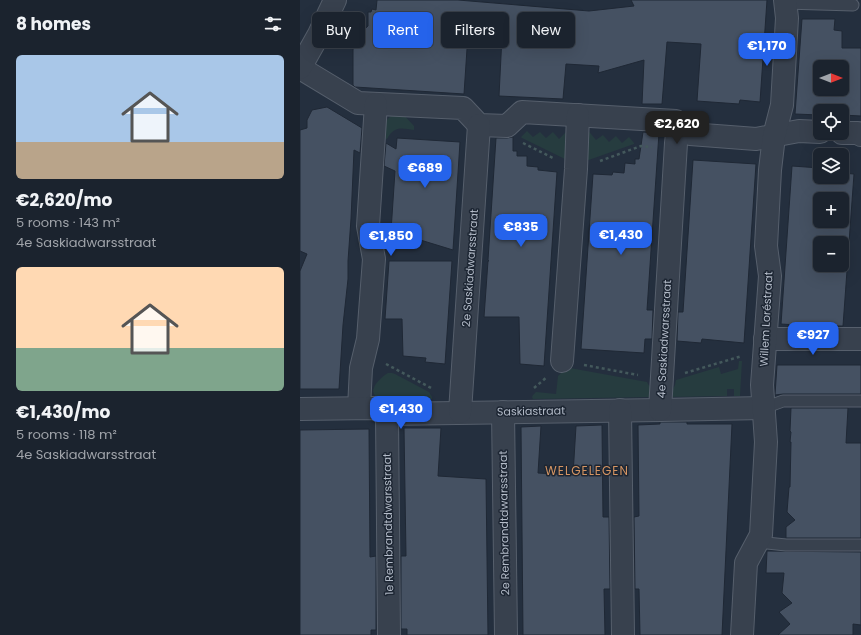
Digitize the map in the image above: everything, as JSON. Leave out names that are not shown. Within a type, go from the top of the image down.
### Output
[{"type":"street","points":[[335,0],[319,34],[300,68],[358,103],[463,108],[479,125],[507,126],[522,112],[676,121],[690,134],[756,139],[799,131],[813,132]]},
{"type":"street","name":"Willem Loréstraat","points":[[742,635],[746,563],[761,535],[766,442],[762,385],[770,276],[766,246],[770,170],[774,136],[782,105],[787,18],[785,1]]},
{"type":"street","points":[[359,408],[361,368],[368,339],[374,259],[368,226],[376,104]]},
{"type":"street","points":[[562,361],[576,177],[578,115]]},
{"type":"street","name":"2e Saskiadwarsstraat","points":[[460,412],[479,125]]},
{"type":"street","name":"4e Saskiadwarsstraat","points":[[660,410],[676,143],[677,134],[683,128]]},
{"type":"street","points":[[849,133],[858,133],[861,136]]},
{"type":"street","points":[[765,339],[861,339]]},
{"type":"street","name":"Saskiastraat","points":[[300,409],[374,408],[387,414],[764,408]]},
{"type":"street","points":[[620,410],[623,635]]},
{"type":"street","name":"2e Rembrandtdwarsstraat","points":[[503,412],[506,635]]},
{"type":"street","name":"1e Rembrandtdwarsstraat","points":[[387,414],[390,635]]},
{"type":"lane","points":[[785,1],[853,5]]},
{"type":"lane","points":[[764,408],[783,400],[861,400]]},
{"type":"lane","points":[[757,542],[786,545],[861,545]]},
{"type":"path","points":[[529,392],[559,367],[562,361]]},
{"type":"green space","points":[[401,112],[414,126],[414,130],[398,129],[392,132],[387,139],[379,138],[388,118]]},
{"type":"green space","points":[[570,128],[569,161],[521,137],[527,131],[533,137],[540,132],[546,138],[553,132],[559,139]]},
{"type":"green space","points":[[586,128],[596,140],[603,135],[609,142],[616,136],[622,143],[629,137],[634,144],[583,162]]},
{"type":"green space","points":[[739,361],[742,361],[740,396],[734,396],[734,389],[727,389],[727,396],[669,397],[676,380],[719,367],[721,374],[738,369]]},
{"type":"green space","points":[[570,368],[647,382],[651,388],[651,397],[533,399],[532,397],[536,392],[556,394],[558,376],[565,369]]},
{"type":"green space","points":[[388,373],[395,374],[429,392],[432,399],[408,400],[376,397],[373,389],[380,379]]},
{"type":"building","points":[[377,0],[458,0],[589,11],[634,6],[631,0],[767,0],[760,102],[740,100],[739,104],[697,101],[701,44],[667,42],[662,104],[642,104],[644,60],[598,73],[599,66],[566,64],[563,99],[499,96],[501,48],[509,48],[509,12],[441,12],[441,48],[467,48],[464,94],[355,87],[353,85],[353,49],[365,48],[365,29],[368,26],[368,12],[371,12],[372,9],[376,10]]},
{"type":"building","points":[[802,19],[835,19],[834,30],[842,31],[842,48],[861,48],[861,116],[849,115],[849,104],[813,104],[813,115],[795,114]]},
{"type":"building","points":[[327,107],[362,128],[360,153],[354,150],[348,279],[343,325],[339,389],[300,389],[300,271],[307,254],[300,251],[300,130],[307,128],[307,120],[312,110]]},
{"type":"building","points":[[643,132],[659,133],[647,310],[653,310],[652,339],[645,339],[644,353],[581,349],[593,174],[612,175],[613,172],[624,173],[625,163],[635,164],[635,159],[639,159]]},
{"type":"building","points":[[513,137],[513,151],[517,151],[517,156],[527,156],[527,166],[538,167],[538,170],[557,172],[544,366],[520,364],[519,317],[484,317],[489,261],[496,138]]},
{"type":"building","points":[[397,138],[460,142],[453,250],[391,231],[395,171],[384,166],[386,143],[396,149]]},
{"type":"building","points":[[693,160],[756,164],[744,343],[702,339],[701,343],[677,341],[678,312],[683,312]]},
{"type":"building","points":[[792,166],[813,168],[813,184],[849,184],[849,174],[854,174],[849,243],[849,236],[813,236],[813,272],[847,272],[843,326],[781,324]]},
{"type":"building","points":[[389,261],[452,261],[445,364],[425,362],[426,358],[403,356],[402,319],[385,319]]},
{"type":"building","points":[[777,365],[861,365],[861,394],[775,395]]},
{"type":"building","points":[[791,408],[848,408],[846,443],[861,443],[861,538],[786,538],[786,527],[795,520],[787,512],[790,487]]},
{"type":"building","points":[[660,422],[687,422],[687,424],[732,424],[722,635],[640,635],[639,589],[635,589],[634,517],[639,516],[638,425],[660,424]]},
{"type":"building","points":[[602,425],[603,517],[609,517],[610,589],[604,589],[605,635],[523,635],[521,427],[541,426],[538,473],[573,475],[576,426]]},
{"type":"building","points":[[404,428],[441,428],[438,476],[486,479],[488,635],[407,635],[407,629],[401,629],[401,556],[406,556]]},
{"type":"building","points":[[369,429],[370,557],[376,556],[376,630],[371,630],[371,635],[300,635],[300,430]]},
{"type":"building","points":[[767,551],[861,552],[861,625],[853,624],[853,635],[778,635],[790,624],[779,612],[792,603],[782,593],[784,573],[766,573]]},
{"type":"district","name":"WELGELEGEN","points":[[587,470]]}]
